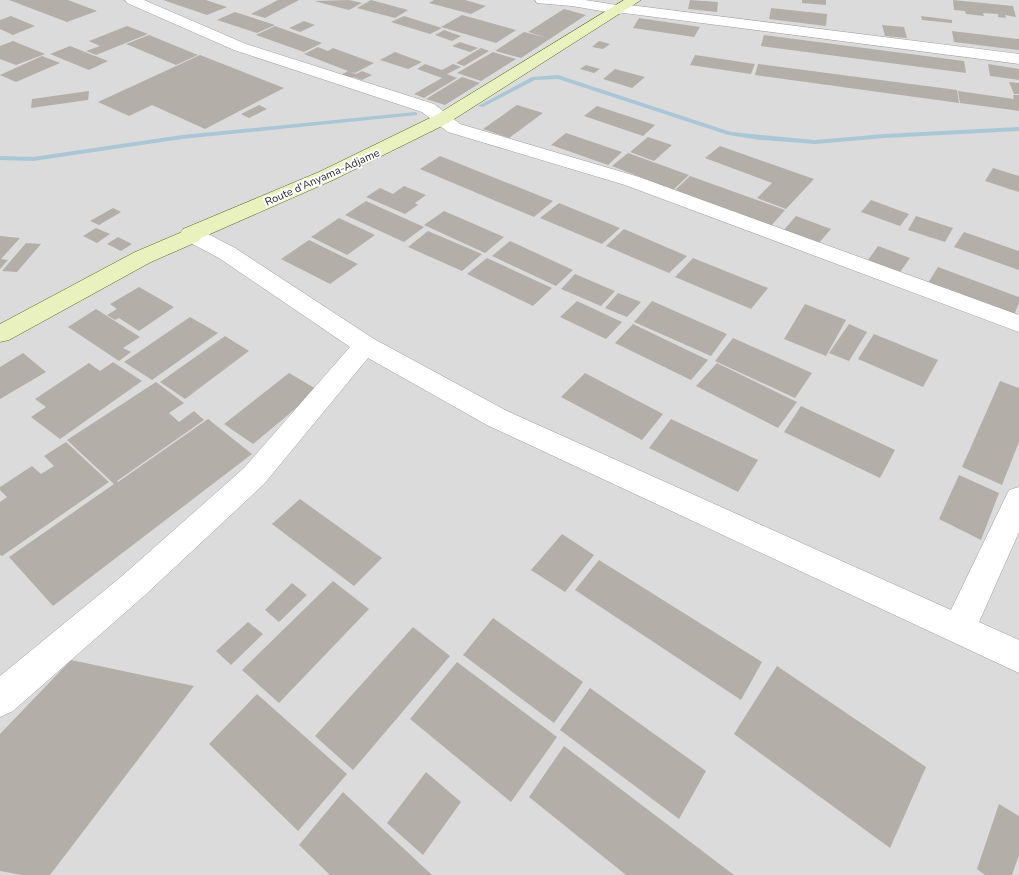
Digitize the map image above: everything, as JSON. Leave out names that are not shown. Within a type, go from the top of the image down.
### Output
[{"type":"street","points":[[132,0],[249,50],[428,108],[454,128],[632,181],[1019,324]]},
{"type":"street","points":[[542,0],[625,6],[1019,59]]},
{"type":"street","name":"Route d'Anyama-Adjame","points":[[0,334],[40,310],[143,256],[326,176],[442,119],[625,6]]},
{"type":"street","points":[[191,234],[227,252],[365,345],[497,418],[1019,658]]},
{"type":"street","points":[[0,699],[133,586],[254,476],[365,345]]},
{"type":"street","points":[[959,629],[1019,499]]},
{"type":"shaded area","points":[[0,0],[1019,0],[1019,875],[0,875]]},
{"type":"building","points":[[9,0],[68,0],[97,11],[67,22]]},
{"type":"building","points":[[163,0],[206,0],[227,7],[207,15]]},
{"type":"building","points":[[278,0],[299,0],[265,18],[251,14]]},
{"type":"building","points":[[349,0],[362,3],[349,10],[314,1]]},
{"type":"building","points":[[371,0],[408,10],[395,18],[357,8]]},
{"type":"building","points":[[434,0],[465,0],[486,6],[471,14],[429,3]]},
{"type":"building","points":[[690,0],[718,2],[717,12],[688,9]]},
{"type":"building","points":[[802,0],[826,0],[826,5],[802,3]]},
{"type":"building","points":[[953,0],[1013,6],[1016,17],[1005,15],[1006,18],[998,17],[998,14],[983,13],[984,16],[966,14],[965,11],[954,10]]},
{"type":"building","points":[[771,8],[827,14],[826,26],[769,19]]},
{"type":"building","points":[[564,9],[586,15],[521,58],[495,51],[524,32],[548,38],[528,32]]},
{"type":"building","points":[[235,12],[275,25],[257,33],[217,20]]},
{"type":"building","points":[[462,15],[516,30],[496,43],[441,27]]},
{"type":"building","points":[[11,16],[35,26],[13,35],[0,29],[0,20]]},
{"type":"building","points":[[404,16],[442,28],[430,34],[391,22]]},
{"type":"building","points":[[921,16],[952,20],[952,23],[922,20]]},
{"type":"building","points":[[639,18],[700,27],[694,37],[633,28]]},
{"type":"building","points":[[304,21],[315,25],[300,32],[289,28]]},
{"type":"building","points":[[882,25],[904,27],[907,38],[885,36]]},
{"type":"building","points":[[127,26],[148,34],[96,55],[86,51],[100,46],[89,41]]},
{"type":"building","points":[[275,26],[322,43],[304,52],[256,35]]},
{"type":"building","points":[[444,30],[461,36],[452,41],[435,35]]},
{"type":"building","points":[[952,31],[1019,39],[1019,50],[954,42]]},
{"type":"building","points":[[149,35],[198,55],[176,65],[126,44]]},
{"type":"building","points":[[764,35],[964,61],[966,73],[761,46]]},
{"type":"building","points":[[13,41],[45,54],[16,65],[0,59],[0,46]]},
{"type":"building","points":[[599,41],[610,44],[603,49],[592,47]]},
{"type":"building","points":[[460,42],[478,48],[470,52],[452,46]]},
{"type":"building","points":[[70,46],[108,61],[89,70],[50,54]]},
{"type":"building","points":[[318,47],[328,51],[333,48],[374,63],[355,73],[349,72],[356,74],[362,71],[372,75],[362,80],[353,77],[348,80],[339,76],[348,71],[304,54]]},
{"type":"building","points":[[481,48],[489,51],[464,66],[456,63]]},
{"type":"building","points":[[395,52],[422,62],[408,69],[380,60]]},
{"type":"building","points":[[493,52],[516,59],[481,81],[457,73]]},
{"type":"building","points":[[200,55],[284,88],[205,129],[152,105],[129,116],[98,102]]},
{"type":"building","points":[[695,55],[755,64],[751,74],[690,65]]},
{"type":"building","points":[[42,56],[60,63],[16,82],[0,75]]},
{"type":"building","points":[[425,64],[442,70],[453,64],[461,67],[447,74],[457,78],[424,98],[414,94],[442,78],[417,69]]},
{"type":"building","points":[[758,64],[957,90],[959,103],[755,75]]},
{"type":"building","points":[[988,64],[1019,69],[1019,80],[990,76]]},
{"type":"building","points":[[586,65],[600,69],[594,73],[580,69]]},
{"type":"building","points":[[615,69],[645,77],[632,88],[603,79]]},
{"type":"building","points":[[462,77],[480,83],[445,105],[426,99]]},
{"type":"building","points":[[1009,82],[1019,83],[1019,94],[1014,94]]},
{"type":"building","points":[[89,91],[88,100],[31,108],[32,99]]},
{"type":"building","points":[[958,91],[1014,99],[1013,95],[1019,95],[1019,111],[960,103]]},
{"type":"building","points":[[259,105],[267,109],[249,118],[241,114]]},
{"type":"building","points":[[517,105],[543,113],[509,138],[483,129]]},
{"type":"building","points":[[597,106],[655,125],[643,136],[584,116]]},
{"type":"building","points":[[566,133],[622,152],[608,165],[551,145]]},
{"type":"building","points":[[648,137],[672,145],[654,161],[630,152]]},
{"type":"building","points":[[720,146],[814,179],[786,209],[757,198],[772,183],[705,158]]},
{"type":"building","points":[[628,153],[689,175],[673,190],[612,166]]},
{"type":"building","points":[[440,156],[553,201],[534,217],[420,169]]},
{"type":"building","points":[[993,168],[1019,176],[1019,192],[985,181]]},
{"type":"building","points":[[690,176],[785,210],[770,227],[673,192]]},
{"type":"building","points":[[404,186],[426,195],[415,203],[418,205],[405,214],[366,197],[380,188],[393,194]]},
{"type":"building","points":[[871,200],[909,214],[900,226],[861,212]]},
{"type":"building","points":[[366,201],[424,227],[404,242],[345,215]]},
{"type":"building","points":[[559,203],[620,228],[602,244],[540,218]]},
{"type":"building","points":[[113,208],[121,212],[99,225],[90,221]]},
{"type":"building","points":[[444,211],[504,237],[485,253],[424,225]]},
{"type":"building","points":[[796,216],[831,229],[818,244],[783,231]]},
{"type":"building","points":[[916,216],[953,228],[945,242],[908,230]]},
{"type":"building","points":[[339,218],[375,235],[347,255],[311,237]]},
{"type":"building","points":[[96,228],[110,234],[97,243],[83,236]]},
{"type":"building","points":[[624,229],[687,256],[669,273],[606,246]]},
{"type":"building","points":[[428,231],[482,254],[462,271],[408,247]]},
{"type":"building","points":[[964,232],[1019,251],[1019,270],[954,247]]},
{"type":"building","points":[[0,236],[20,238],[1,259],[8,260],[0,269]]},
{"type":"building","points":[[118,237],[132,244],[121,251],[107,244]]},
{"type":"building","points":[[309,240],[358,264],[330,284],[281,259]]},
{"type":"building","points":[[510,241],[573,270],[556,286],[492,256]]},
{"type":"building","points":[[26,243],[41,244],[17,272],[2,271]]},
{"type":"building","points":[[878,246],[910,258],[898,275],[866,263]]},
{"type":"building","points":[[487,258],[552,288],[533,306],[467,274]]},
{"type":"building","points":[[693,258],[768,288],[751,309],[675,277]]},
{"type":"building","points":[[938,267],[1019,297],[1019,303],[1014,315],[947,288],[946,290],[928,283]]},
{"type":"building","points":[[575,274],[615,291],[601,306],[561,289]]},
{"type":"building","points":[[139,287],[174,307],[139,331],[119,318],[115,320],[107,315],[117,309],[110,304]]},
{"type":"building","points":[[618,293],[641,302],[627,317],[605,308]]},
{"type":"building","points":[[577,301],[622,322],[606,339],[560,317]]},
{"type":"building","points":[[652,301],[727,334],[711,356],[634,322]]},
{"type":"building","points":[[805,304],[846,320],[826,356],[784,339]]},
{"type":"building","points":[[96,309],[140,337],[123,348],[131,352],[119,361],[68,327]]},
{"type":"building","points":[[190,317],[218,333],[152,380],[124,362]]},
{"type":"building","points":[[633,324],[708,360],[691,380],[615,343]]},
{"type":"building","points":[[849,324],[867,332],[849,361],[829,353]]},
{"type":"building","points":[[874,334],[938,360],[923,387],[858,359]]},
{"type":"building","points":[[225,336],[249,351],[185,399],[160,382]]},
{"type":"building","points":[[733,338],[812,373],[795,398],[715,361]]},
{"type":"building","points":[[23,353],[46,372],[0,399],[0,367]]},
{"type":"building","points":[[113,362],[142,381],[60,439],[31,417],[46,407],[35,399],[89,363],[100,371]]},
{"type":"building","points":[[717,363],[797,402],[778,428],[696,386]]},
{"type":"building","points":[[289,373],[318,390],[253,444],[224,424]]},
{"type":"building","points":[[585,373],[663,414],[642,440],[561,397]]},
{"type":"building","points":[[1000,381],[1019,388],[1019,442],[1002,485],[962,467]]},
{"type":"building","points":[[156,382],[184,403],[169,413],[179,422],[194,411],[204,420],[118,482],[208,419],[252,454],[53,606],[9,557],[114,484],[67,440]]},
{"type":"building","points":[[801,406],[895,450],[880,478],[784,432]]},
{"type":"building","points":[[671,419],[758,460],[738,492],[649,448]]},
{"type":"building","points":[[66,442],[109,482],[2,556],[0,555],[0,502],[7,497],[0,490],[0,487],[32,466],[41,474],[54,466],[44,456]]},
{"type":"building","points":[[959,475],[999,493],[981,540],[939,519]]},
{"type":"building","points":[[300,499],[382,558],[354,586],[272,524]]},
{"type":"building","points":[[562,534],[594,555],[565,592],[531,570]]},
{"type":"building","points":[[599,560],[762,662],[741,700],[575,590]]},
{"type":"building","points":[[333,581],[369,609],[279,703],[242,670]]},
{"type":"building","points":[[292,583],[307,595],[279,622],[265,610]]},
{"type":"building","points":[[493,618],[583,682],[554,723],[463,655]]},
{"type":"building","points":[[248,622],[263,634],[231,665],[216,651]]},
{"type":"building","points":[[413,627],[450,656],[353,770],[315,736]]},
{"type":"building","points":[[71,660],[194,686],[50,875],[22,875],[0,871],[0,734]]},
{"type":"building","points":[[457,662],[557,737],[511,802],[410,719]]},
{"type":"building","points":[[777,666],[926,767],[890,848],[734,734]]},
{"type":"building","points":[[590,688],[706,771],[679,819],[560,730]]},
{"type":"building","points":[[257,694],[347,774],[298,831],[209,744]]},
{"type":"building","points":[[564,746],[734,875],[626,875],[529,797]]},
{"type":"building","points":[[426,772],[461,802],[423,855],[387,823]]},
{"type":"building","points":[[343,792],[432,875],[330,875],[299,845]]},
{"type":"building","points":[[999,804],[1019,816],[1019,855],[1012,875],[985,875],[977,869]]},
{"type":"waterway","points":[[481,106],[534,78],[558,77],[730,134],[761,138],[815,142],[885,136],[1019,129]]},
{"type":"waterway","points":[[0,158],[33,159],[182,137],[415,114]]}]
